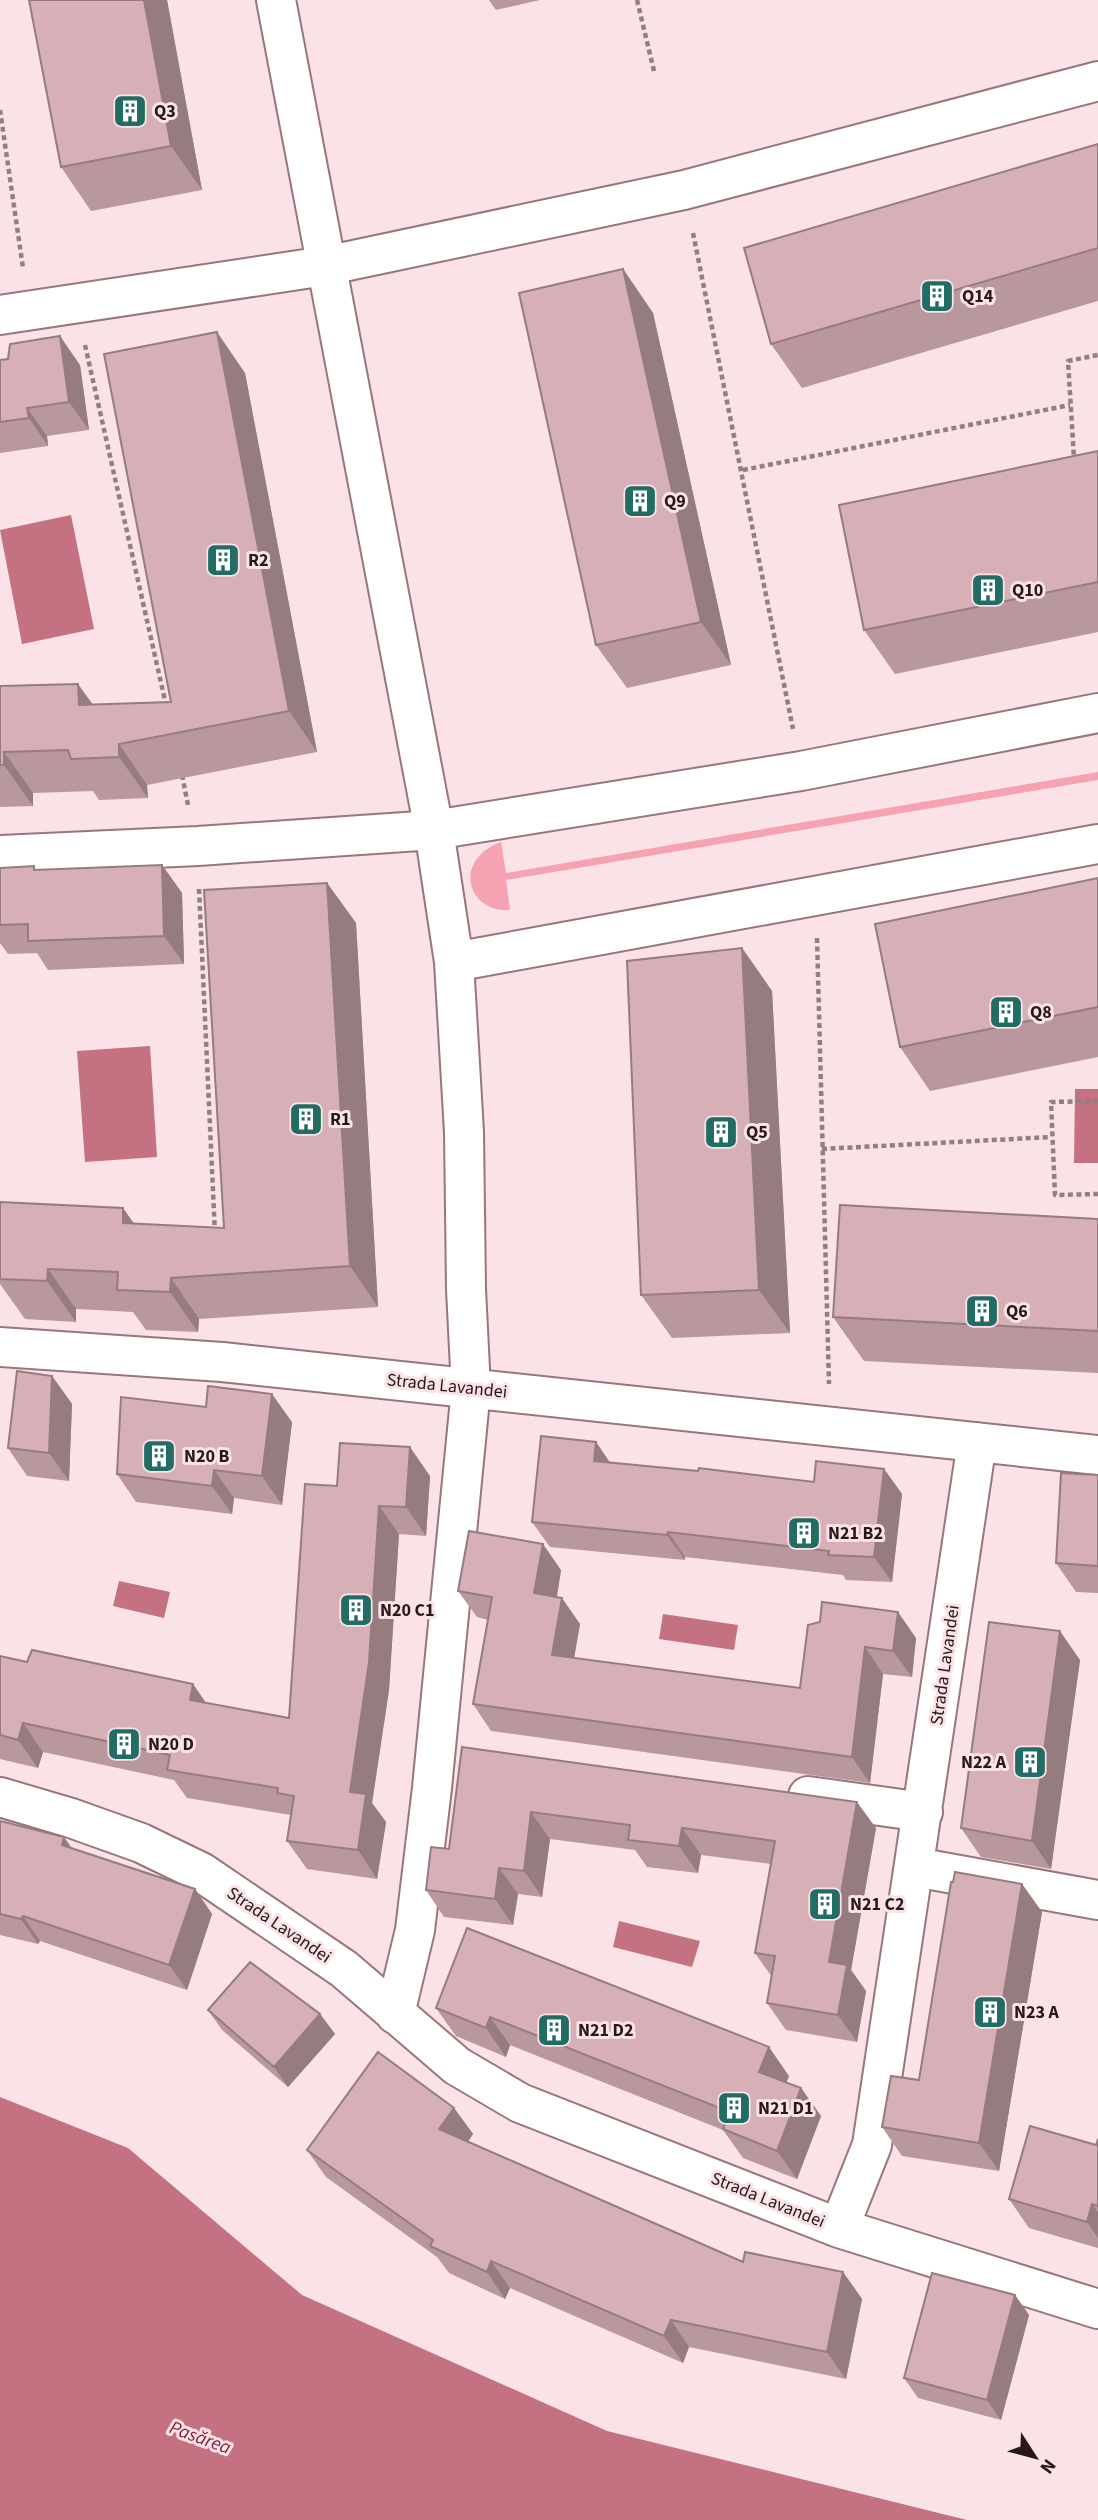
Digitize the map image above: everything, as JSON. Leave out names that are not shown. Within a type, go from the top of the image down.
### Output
[{"type":"street","points":[[276,0],[434,830],[454,962],[464,1132],[466,1289],[471,1389],[415,1930],[396,2014]]},
{"type":"street","points":[[15,312],[325,266],[684,190],[1098,81]]},
{"type":"street","points":[[0,855],[198,846],[434,830],[801,771],[1098,713]]},
{"type":"street","points":[[454,962],[1098,844]]},
{"type":"street","name":"Strada Lavandei","points":[[0,1347],[222,1362],[1098,1455]]},
{"type":"street","name":"Strada Lavandei","points":[[0,1797],[141,1843],[201,1872],[344,1969],[457,2066],[520,2103],[839,2228],[872,2145],[977,1442]]},
{"type":"street","points":[[436,1745],[475,1751]]},
{"type":"street","points":[[772,1791],[923,1812]]},
{"type":"street","points":[[915,1867],[1098,1900]]},
{"type":"street","points":[[839,2228],[1098,2309]]},
{"type":"path","points":[[637,0],[654,71]]},
{"type":"path","points":[[0,110],[15,312]]},
{"type":"path","points":[[684,190],[743,470],[801,771]]},
{"type":"path","points":[[76,303],[167,710]]},
{"type":"path","points":[[1086,456],[1074,458],[1068,361],[1098,355]]},
{"type":"path","points":[[743,470],[1070,405]]},
{"type":"path","points":[[179,765],[198,846],[216,1245]]},
{"type":"path","points":[[816,895],[830,1427]]},
{"type":"path","points":[[1098,1101],[1051,1102],[1055,1195],[1098,1194]]},
{"type":"path","points":[[822,1149],[1051,1137]]},
{"type":"shaded area","points":[[1098,772],[1098,780],[506,880],[510,910],[495,909],[484,903],[475,895],[471,884],[471,872],[476,861],[486,850],[501,842],[506,873]]},
{"type":"water","points":[[71,515],[94,629],[22,644],[0,530]]},
{"type":"water","points":[[150,1046],[157,1157],[85,1162],[77,1051]]},
{"type":"water","points":[[1075,1089],[1098,1089],[1098,1163],[1074,1163]]},
{"type":"water","points":[[119,1581],[170,1592],[164,1618],[113,1606]]},
{"type":"water","points":[[663,1614],[738,1625],[734,1650],[659,1639]]},
{"type":"water","points":[[619,1921],[700,1941],[692,1967],[613,1947]]},
{"type":"water","name":"Pasărea","points":[[0,2097],[128,2148],[302,2295],[607,2431],[967,2520],[0,2520]]},
{"type":"building","name":"Q3","points":[[29,0],[144,0],[171,146],[61,167]]},
{"type":"building","points":[[1098,144],[1098,248],[771,344],[744,248]]},
{"type":"building","name":"Q9","points":[[623,269],[701,622],[596,645],[519,293]]},
{"type":"building","points":[[217,332],[289,711],[119,744],[119,757],[71,759],[68,750],[4,752],[4,765],[0,765],[0,686],[78,684],[79,705],[171,702],[104,354]]},
{"type":"building","points":[[60,336],[69,402],[27,408],[29,418],[0,422],[0,360],[8,359],[10,344]]},
{"type":"building","points":[[1098,451],[1098,582],[864,630],[839,505]]},
{"type":"building","points":[[162,865],[164,936],[28,941],[28,924],[0,925],[0,868],[34,866],[34,870]]},
{"type":"building","points":[[1098,878],[1098,1007],[900,1047],[875,924]]},
{"type":"building","points":[[327,883],[350,1266],[171,1278],[170,1292],[117,1290],[118,1272],[48,1269],[47,1281],[0,1279],[0,1202],[123,1208],[123,1223],[224,1228],[204,890]]},
{"type":"building","name":"Q5","points":[[742,948],[759,1290],[641,1295],[627,961]]},
{"type":"building","points":[[840,1205],[1098,1219],[1098,1331],[833,1317]]},
{"type":"building","points":[[17,1371],[52,1376],[49,1453],[8,1448]]},
{"type":"building","points":[[208,1386],[272,1394],[262,1476],[214,1470],[212,1486],[117,1474],[121,1397],[206,1407]]},
{"type":"building","points":[[541,1436],[596,1442],[594,1461],[698,1471],[699,1468],[814,1482],[816,1461],[884,1469],[874,1557],[828,1555],[829,1551],[668,1532],[667,1535],[532,1522]]},
{"type":"building","points":[[340,1443],[410,1447],[406,1507],[379,1506],[369,1662],[350,1792],[366,1794],[358,1850],[287,1841],[294,1796],[277,1793],[278,1788],[167,1770],[170,1755],[23,1723],[18,1740],[0,1735],[0,1656],[27,1662],[32,1650],[193,1684],[190,1700],[289,1718],[305,1484],[337,1486]]},
{"type":"building","points":[[1061,1473],[1098,1475],[1098,1566],[1056,1563]]},
{"type":"building","points":[[469,1531],[543,1544],[534,1593],[562,1598],[552,1655],[800,1688],[808,1625],[820,1622],[822,1602],[898,1612],[893,1651],[865,1647],[852,1757],[473,1704],[492,1597],[458,1591]]},
{"type":"building","points":[[989,1622],[1060,1631],[1032,1841],[961,1828]]},
{"type":"building","points":[[462,1747],[857,1802],[829,1962],[847,1965],[838,2015],[767,2003],[775,1956],[755,1953],[775,1841],[682,1828],[679,1846],[628,1840],[630,1825],[531,1812],[524,1871],[499,1868],[495,1899],[426,1890],[431,1847],[449,1849]]},
{"type":"building","points":[[0,1821],[64,1837],[62,1845],[195,1889],[169,1965],[23,1916],[21,1919],[0,1914]]},
{"type":"building","points":[[955,1872],[1022,1884],[979,2143],[882,2127],[891,2076],[919,2080],[951,1882]]},
{"type":"building","points":[[467,1928],[769,2047],[759,2072],[801,2088],[777,2151],[723,2129],[730,2112],[490,2017],[486,2028],[436,2008]]},
{"type":"building","points":[[250,1962],[320,2014],[274,2067],[208,2010]]},
{"type":"building","points":[[378,2052],[454,2108],[439,2129],[743,2262],[745,2252],[843,2272],[827,2352],[671,2320],[664,2336],[491,2261],[487,2272],[430,2246],[433,2240],[307,2150]]},
{"type":"building","points":[[1030,2126],[1096,2145],[1098,2139],[1098,2206],[1092,2204],[1087,2222],[1009,2199]]},
{"type":"building","points":[[932,2273],[1015,2295],[987,2400],[904,2378]]},
{"type":"place","name":"Q3","points":[[130,111]]},
{"type":"place","name":"Q14","points":[[937,296]]},
{"type":"place","name":"Q9","points":[[640,501]]},
{"type":"place","name":"R2","points":[[223,560]]},
{"type":"place","name":"Q10","points":[[988,590]]},
{"type":"place","name":"Q8","points":[[1006,1012]]},
{"type":"place","name":"R1","points":[[306,1119]]},
{"type":"place","name":"Q5","points":[[721,1132]]},
{"type":"place","name":"Q6","points":[[982,1311]]},
{"type":"place","name":"N20 B","points":[[159,1456]]},
{"type":"place","name":"N21 B2","points":[[804,1533]]},
{"type":"place","name":"N20 C1","points":[[356,1610]]},
{"type":"place","name":"N20 D","points":[[124,1744]]},
{"type":"place","name":"N22 A","points":[[1030,1762]]},
{"type":"place","name":"N21 C2","points":[[825,1904]]},
{"type":"place","name":"N23 A","points":[[990,2012]]},
{"type":"place","name":"N21 D2","points":[[554,2030]]},
{"type":"place","name":"N21 D1","points":[[734,2108]]}]
